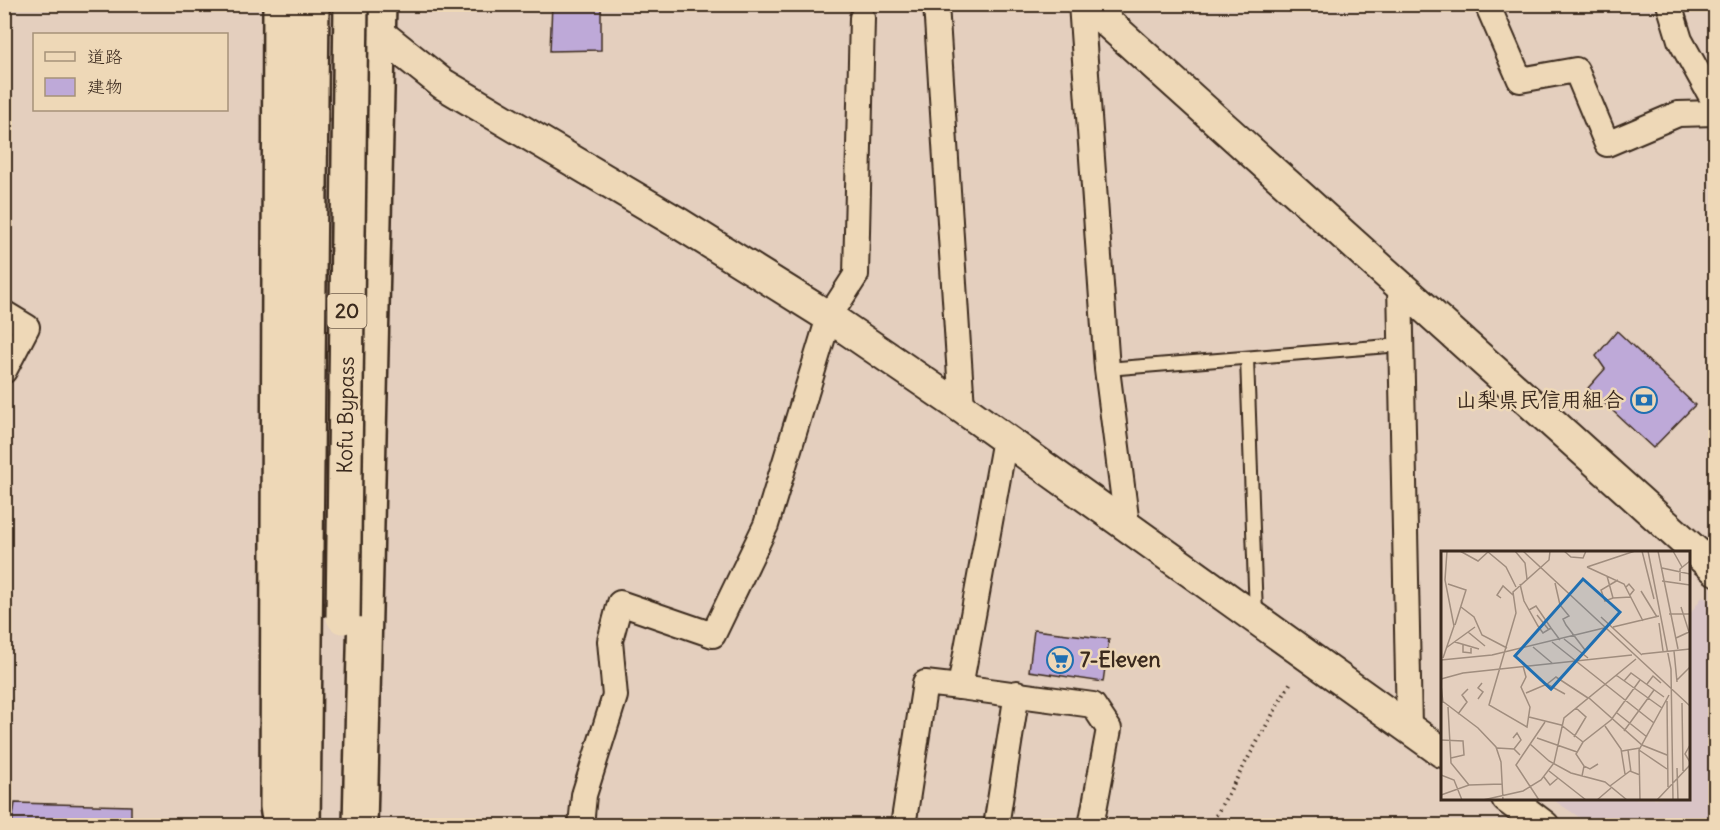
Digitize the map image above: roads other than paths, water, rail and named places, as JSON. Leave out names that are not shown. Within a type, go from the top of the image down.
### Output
[{"type":"highway","points":[[280,4],[277,794],[280,825]]},
{"type":"highway","name":"Kofu Bypass","points":[[303,825],[312,4]]},
{"type":"highway","name":"Kofu Bypass","points":[[338,825],[351,4]]},
{"type":"highway","points":[[360,825],[378,19]]},
{"type":"street","points":[[343,4],[378,19],[443,84],[680,224],[829,317],[962,408],[1441,751]]},
{"type":"street","points":[[936,4],[962,408]]},
{"type":"street","points":[[1081,4],[1107,369],[1127,525]]},
{"type":"street","points":[[1087,4],[1716,570]]},
{"type":"street","points":[[1488,4],[1520,80],[1576,70],[1607,144],[1678,114],[1716,113]]},
{"type":"street","points":[[1669,4],[1680,40],[1716,105]]},
{"type":"street","points":[[581,825],[584,795],[615,696],[610,641],[620,603],[713,635],[766,525],[829,317],[855,275],[862,18]]},
{"type":"street","points":[[1400,284],[1409,727]]},
{"type":"street","points":[[4,313],[27,327],[4,371]]},
{"type":"street","points":[[960,687],[1005,439]]},
{"type":"street","points":[[903,825],[925,683],[1017,693],[1092,705],[1109,729],[1091,825]]},
{"type":"street","points":[[996,825],[1017,693]]},
{"type":"street","points":[[1510,800],[1544,825]]},
{"type":"lane","points":[[1107,369],[1401,345]]},
{"type":"lane","points":[[1247,358],[1256,619]]},
{"type":"place","name":"山梨県民信用組合","points":[[1644,400]]},
{"type":"place","name":"7-Eleven","points":[[1060,660]]}]
